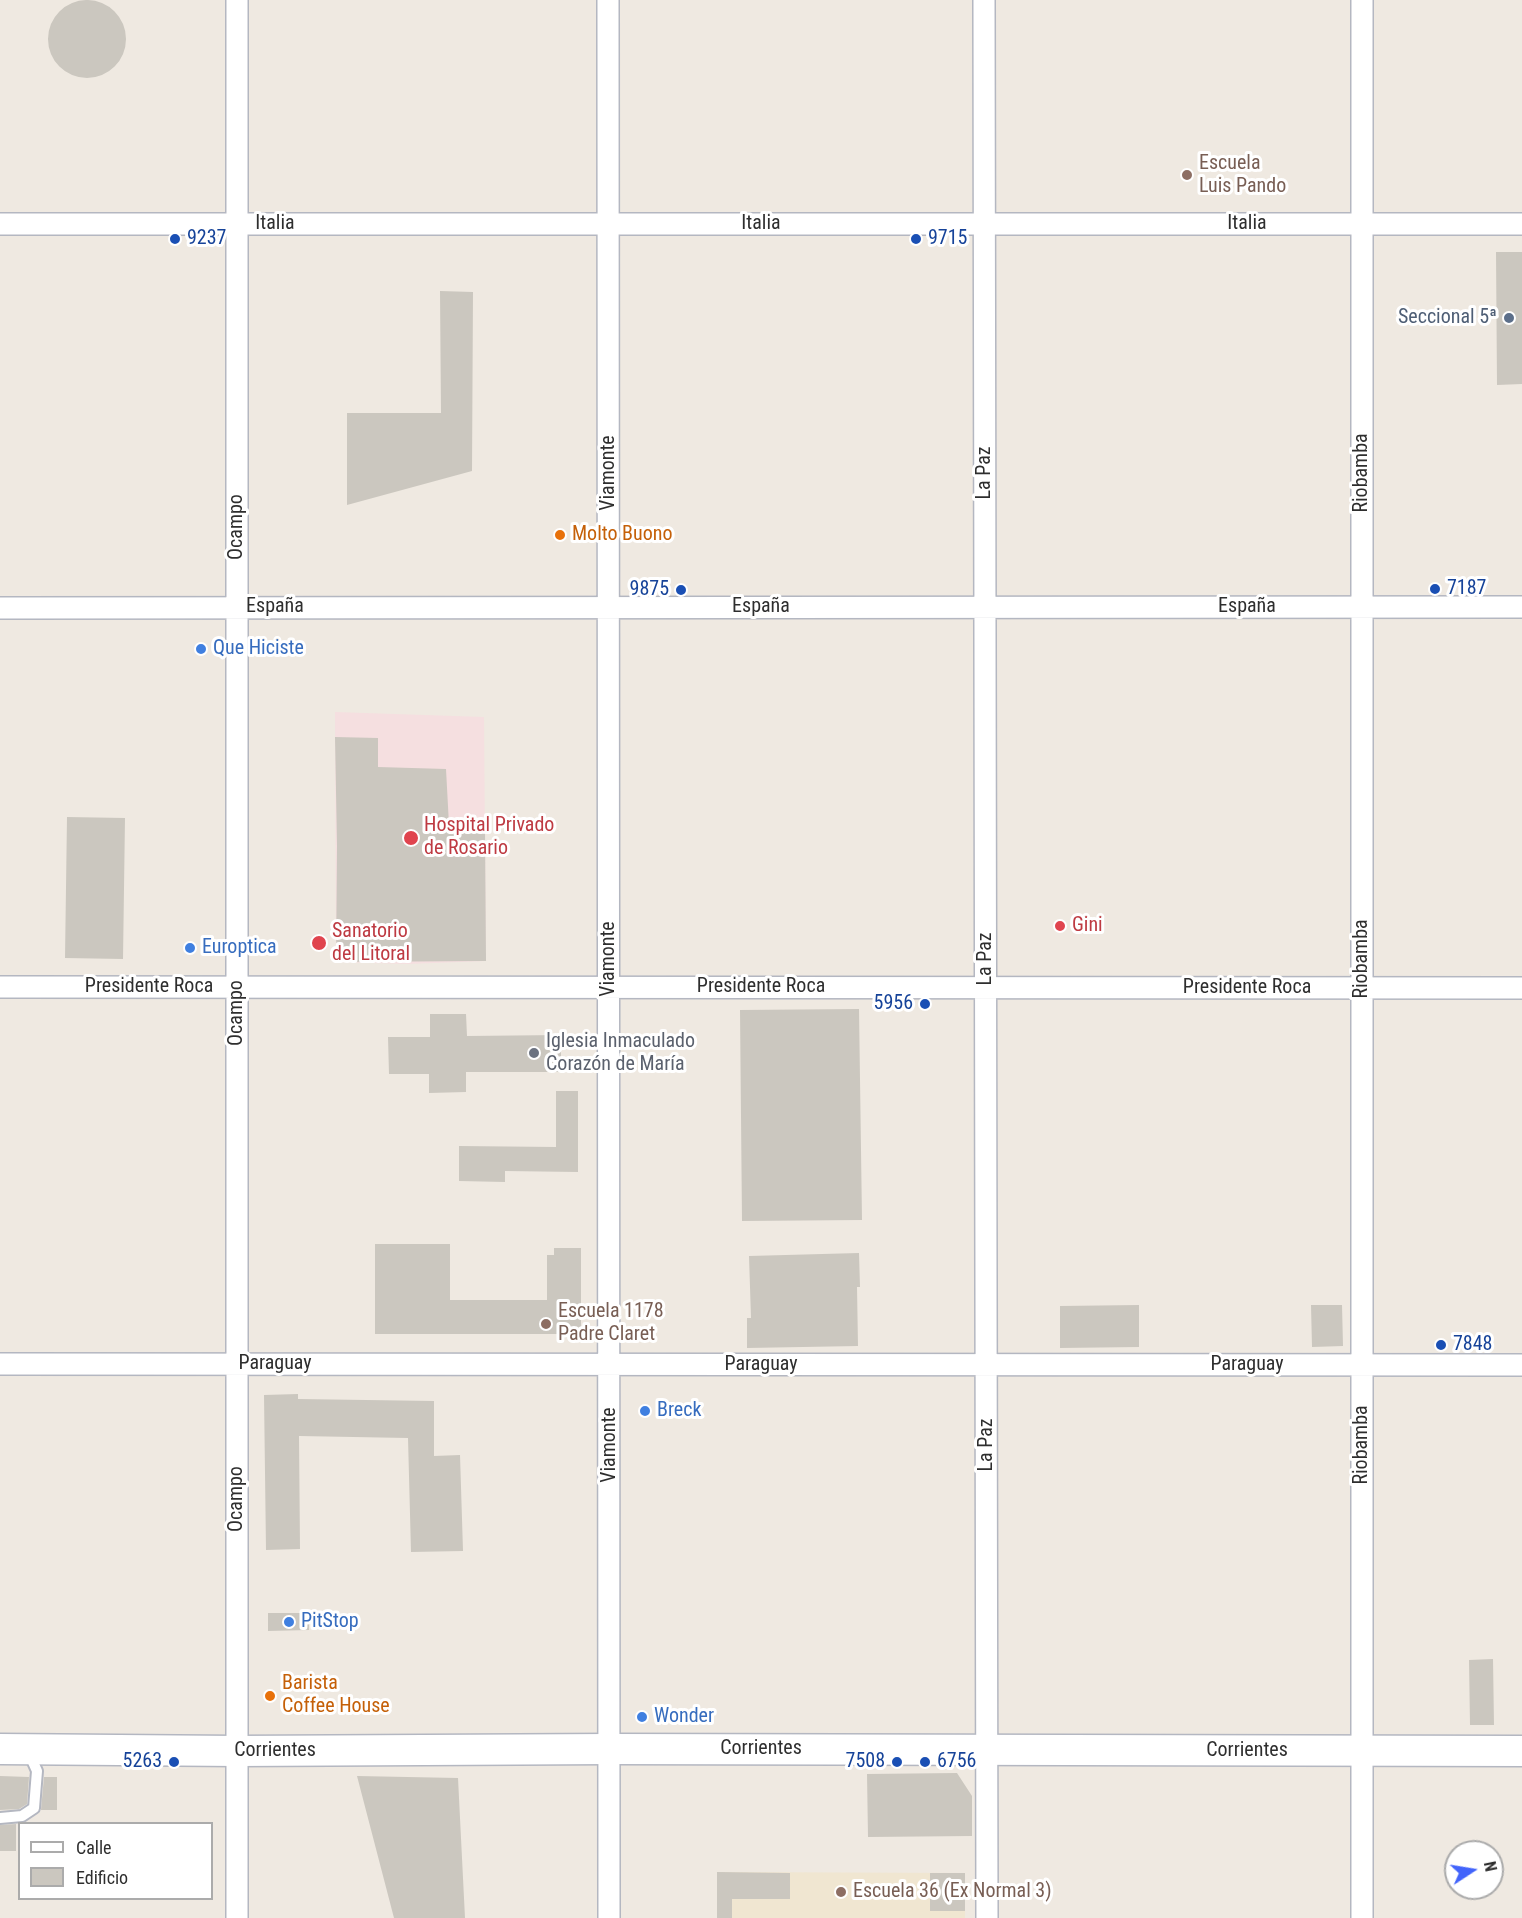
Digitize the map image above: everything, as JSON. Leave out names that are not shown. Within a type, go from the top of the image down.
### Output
[{"type":"main road","name":"Corrientes","points":[[14,1749],[1522,1751]]},
{"type":"street","name":"Ocampo","points":[[237,0],[237,1918]]},
{"type":"street","name":"Viamonte","points":[[608,0],[609,1918]]},
{"type":"street","name":"La Paz","points":[[984,0],[987,1918]]},
{"type":"street","name":"Riobamba","points":[[1362,0],[1362,1918]]},
{"type":"street","name":"Italia","points":[[0,224],[1522,224]]},
{"type":"street","name":"España","points":[[0,608],[1522,607]]},
{"type":"street","name":"Presidente Roca","points":[[0,987],[1522,988]]},
{"type":"street","name":"Paraguay","points":[[0,1364],[1522,1365]]},
{"type":"lane","points":[[0,1818],[22,1816],[34,1808],[37,1771],[14,1749]]},
{"type":"shaded area","name":"Hospital Privado de Rosario","points":[[335,712],[484,717],[486,961],[408,964],[336,962]]},
{"type":"shaded area","name":"Escuela 36 (Ex Normal 3)","points":[[717,1872],[965,1873],[965,1918],[717,1918]]},
{"type":"building","points":[[87,0],[102,3],[114,12],[123,24],[126,39],[123,54],[114,66],[102,75],[87,78],[72,75],[60,66],[51,54],[48,39],[51,24],[60,12],[72,3]]},
{"type":"building","name":"Seccional 5ª","points":[[1496,252],[1522,252],[1522,384],[1497,385]]},
{"type":"building","points":[[440,291],[473,292],[472,471],[347,505],[347,413],[441,413]]},
{"type":"building","name":"Hospital Privado de Rosario","points":[[335,737],[378,738],[378,767],[446,769],[449,825],[485,831],[486,961],[336,962]]},
{"type":"building","points":[[67,817],[125,818],[123,959],[65,958]]},
{"type":"building","points":[[859,1009],[862,1220],[742,1221],[740,1010]]},
{"type":"building","points":[[430,1014],[466,1014],[467,1036],[561,1035],[561,1072],[466,1072],[466,1092],[429,1093],[429,1074],[389,1074],[388,1037],[430,1037]]},
{"type":"building","points":[[556,1091],[578,1091],[578,1172],[505,1171],[505,1182],[459,1181],[459,1146],[556,1147]]},
{"type":"building","points":[[375,1244],[450,1244],[450,1300],[547,1300],[547,1255],[554,1255],[554,1248],[581,1248],[581,1334],[375,1334]]},
{"type":"building","points":[[859,1253],[858,1346],[747,1348],[747,1318],[751,1318],[749,1256]]},
{"type":"building","points":[[1139,1305],[1139,1347],[1060,1348],[1060,1306]]},
{"type":"building","points":[[1311,1305],[1342,1305],[1343,1346],[1312,1347]]},
{"type":"building","points":[[298,1394],[298,1399],[434,1401],[434,1456],[460,1455],[463,1551],[411,1552],[408,1438],[299,1436],[300,1549],[266,1550],[264,1395]]},
{"type":"building","name":"PitStop","points":[[268,1613],[309,1613],[309,1630],[268,1631]]},
{"type":"building","points":[[1493,1659],[1494,1725],[1470,1725],[1469,1660]]},
{"type":"building","points":[[957,1773],[972,1796],[972,1836],[868,1837],[867,1774]]},
{"type":"building","points":[[0,1776],[29,1777],[27,1804],[19,1809],[0,1810]]},
{"type":"building","points":[[357,1776],[458,1778],[465,1918],[394,1918]]},
{"type":"building","points":[[44,1777],[57,1777],[57,1810],[41,1810]]},
{"type":"building","points":[[16,1824],[16,1851],[0,1851],[0,1825]]},
{"type":"building","points":[[717,1872],[790,1873],[790,1899],[732,1899],[732,1918],[717,1918]]},
{"type":"building","points":[[930,1873],[965,1873],[965,1911],[930,1911]]},
{"type":"place","name":"Escuela Luis Pando","points":[[1187,175]]},
{"type":"place","name":"9237","points":[[175,239]]},
{"type":"place","name":"9715","points":[[916,239]]},
{"type":"place","name":"Seccional 5ª","points":[[1509,318]]},
{"type":"place","name":"Molto Buono","points":[[560,535]]},
{"type":"place","name":"7187","points":[[1435,589]]},
{"type":"place","name":"9875","points":[[681,590]]},
{"type":"place","name":"Que Hiciste","points":[[201,649]]},
{"type":"place","name":"Hospital Privado de Rosario","points":[[411,838]]},
{"type":"place","name":"Gini","points":[[1060,926]]},
{"type":"place","name":"Sanatorio del Litoral","points":[[319,943]]},
{"type":"place","name":"Europtica","points":[[190,948]]},
{"type":"place","name":"5956","points":[[925,1004]]},
{"type":"place","name":"Iglesia Inmaculado Corazón de María","points":[[534,1053]]},
{"type":"place","name":"Escuela 1178 Padre Claret","points":[[546,1324]]},
{"type":"place","name":"7848","points":[[1441,1345]]},
{"type":"place","name":"Breck","points":[[645,1411]]},
{"type":"place","name":"PitStop","points":[[289,1622]]},
{"type":"place","name":"Barista Coffee House","points":[[270,1696]]},
{"type":"place","name":"Wonder","points":[[642,1717]]},
{"type":"place","name":"5263","points":[[174,1762]]},
{"type":"place","name":"7508","points":[[897,1762]]},
{"type":"place","name":"6756","points":[[925,1762]]},
{"type":"place","name":"Escuela 36 (Ex Normal 3)","points":[[841,1892]]}]
